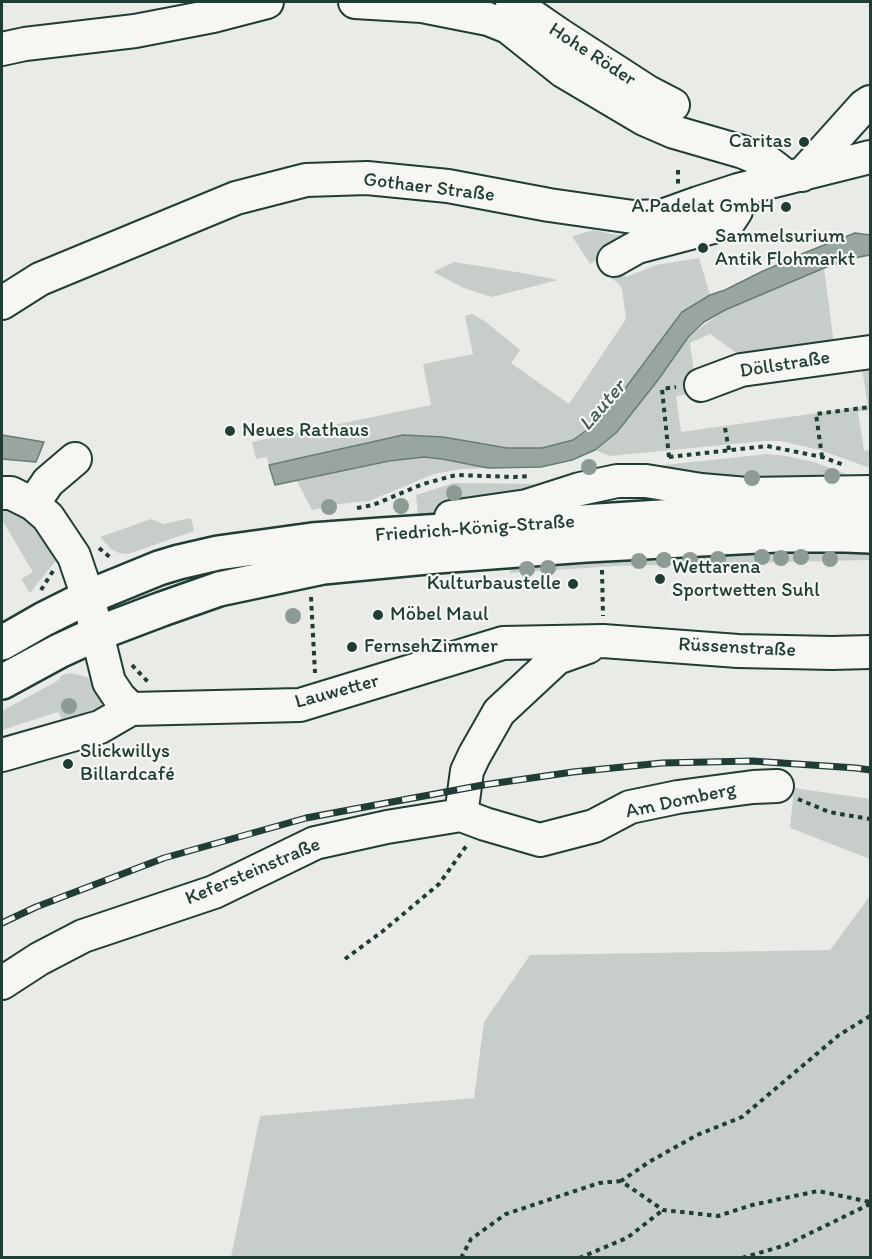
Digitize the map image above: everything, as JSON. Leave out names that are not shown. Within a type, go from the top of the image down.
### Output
[{"type":"main road","name":"Friedrich-König-Straße","points":[[2,643],[88,597],[179,562],[218,553],[312,540],[676,516],[839,509],[870,510]]},
{"type":"main road","name":"Friedrich-König-Straße","points":[[2,682],[96,634],[162,609],[219,589],[323,567],[437,556],[610,544],[777,535],[870,536]]},
{"type":"street","points":[[2,49],[25,44],[135,32],[267,2]]},
{"type":"street","points":[[355,2],[421,4],[488,19],[508,27],[563,71],[644,119],[674,132],[743,152],[794,176],[870,102]]},
{"type":"street","name":"Hohe Röder","points":[[512,2],[648,92],[673,105]]},
{"type":"street","name":"Gothaer Straße","points":[[2,303],[40,279],[236,198],[306,180],[367,178],[448,186],[549,205],[633,217],[662,216],[738,190],[870,157]]},
{"type":"street","points":[[614,260],[637,247],[729,223],[736,211],[738,190]]},
{"type":"street","points":[[2,286],[16,279],[40,279]]},
{"type":"street","name":"Döllstraße","points":[[702,378],[741,370],[870,352]]},
{"type":"street","points":[[33,504],[48,482],[75,459]]},
{"type":"street","points":[[312,540],[348,522],[446,518],[519,508],[580,489],[616,481],[646,481],[701,490],[747,494],[870,492]]},
{"type":"street","points":[[2,493],[11,493],[33,504],[48,517],[74,556],[88,597],[109,682],[118,697],[131,709]]},
{"type":"street","points":[[473,819],[467,771],[500,712],[557,658],[603,641]]},
{"type":"street","name":"Rüssenstraße","points":[[603,641],[738,651],[870,652]]},
{"type":"street","name":"Lauwetter","points":[[2,755],[100,727],[131,709],[300,705],[503,643],[603,641]]},
{"type":"street","name":"Am Domberg","points":[[473,819],[540,840],[594,826],[630,807],[753,786],[777,786]]},
{"type":"street","name":"Kefersteinstraße","points":[[2,983],[39,959],[83,936],[214,892],[315,843],[387,827],[473,819]]},
{"type":"path","points":[[702,378],[662,389],[669,457],[767,446],[822,457],[851,467]]},
{"type":"path","points":[[822,457],[816,414],[870,407]]},
{"type":"path","points":[[725,428],[729,450]]},
{"type":"path","points":[[392,497],[423,484],[456,475],[538,476]]},
{"type":"path","points":[[602,570],[603,641]]},
{"type":"path","points":[[591,571],[612,570]]},
{"type":"path","points":[[311,590],[316,701]]},
{"type":"path","points":[[126,657],[138,672],[176,708]]},
{"type":"path","points":[[777,786],[796,799],[829,812],[870,819]]},
{"type":"path","points":[[345,959],[383,931],[439,884],[473,835],[473,819]]},
{"type":"path","points":[[461,1257],[471,1239],[506,1214],[599,1183],[621,1181],[697,1135],[742,1117],[839,1035],[870,1016]]},
{"type":"path","points":[[621,1181],[663,1210],[718,1216],[753,1205],[818,1191],[870,1203]]},
{"type":"path","points":[[742,1257],[786,1245],[870,1203]]},
{"type":"path","points":[[579,1257],[627,1238],[663,1210]]},
{"type":"shaded area","points":[[594,230],[635,236],[590,264],[572,236]]},
{"type":"shaded area","points":[[855,233],[870,235],[870,255],[849,259],[824,268],[725,310],[704,322],[689,336],[617,432],[595,450],[572,460],[541,467],[488,468],[424,457],[389,461],[275,485],[269,465],[403,435],[443,437],[507,448],[542,448],[573,440],[598,422],[682,312],[710,295]]},
{"type":"shaded area","points":[[699,258],[710,295],[682,312],[598,422],[573,440],[542,448],[507,448],[443,437],[403,435],[269,465],[267,457],[256,459],[252,442],[431,405],[423,364],[473,354],[465,316],[472,314],[486,322],[520,350],[511,363],[569,404],[626,319],[622,288],[609,277],[619,268],[626,277],[656,265]]},
{"type":"shaded area","points":[[454,262],[558,280],[492,297],[464,288],[433,272]]},
{"type":"shaded area","points":[[824,268],[835,352],[749,362],[710,334],[690,343],[697,393],[676,396],[681,432],[868,406],[862,369],[870,367],[870,410],[858,412],[864,451],[870,450],[870,468],[820,450],[780,441],[610,456],[595,450],[617,432],[689,336],[725,310]]},
{"type":"shaded area","points":[[2,435],[44,442],[36,462],[2,459]]},
{"type":"shaded area","points":[[767,454],[814,462],[870,483],[745,486],[526,501],[431,516],[418,515],[416,495],[454,483],[550,484],[617,470]]},
{"type":"shaded area","points":[[424,457],[488,468],[461,469],[434,474],[369,501],[338,504],[312,510],[297,481],[389,461]]},
{"type":"shaded area","points":[[2,504],[19,508],[47,540],[58,558],[30,593],[21,579],[33,572],[2,520]]},
{"type":"shaded area","points":[[191,518],[194,531],[128,554],[111,549],[100,537],[151,519],[163,524]]},
{"type":"shaded area","points":[[870,549],[870,560],[615,566],[510,573],[510,563],[570,556]]},
{"type":"shaded area","points":[[70,673],[87,677],[96,685],[101,695],[100,709],[92,718],[64,723],[58,712],[2,730],[2,711],[57,681],[62,675]]},
{"type":"shaded area","points":[[794,788],[870,799],[870,859],[790,828]]},
{"type":"shaded area","points":[[870,896],[870,1257],[231,1257],[260,1116],[474,1098],[484,1022],[530,955],[830,950]]},
{"type":"railway","points":[[2,923],[36,907],[164,858],[306,818],[483,785],[573,772],[662,763],[752,761],[870,770]]},
{"type":"place","name":"Caritas","points":[[804,142]]},
{"type":"place","name":"A.Padelat GmbH","points":[[786,207]]},
{"type":"place","name":"Sammelsurium Antik Flohmarkt","points":[[703,248]]},
{"type":"place","name":"Neues Rathaus","points":[[230,431]]},
{"type":"place","name":"Wettarena Sportwetten Suhl","points":[[660,579]]},
{"type":"place","name":"Kulturbaustelle","points":[[573,584]]},
{"type":"place","name":"Möbel Maul","points":[[378,615]]},
{"type":"place","name":"FernsehZimmer","points":[[352,647]]},
{"type":"place","name":"Slickwillys Billardcafé","points":[[68,764]]},
{"type":"water label","name":"Lauter","points":[[603,406]]}]
